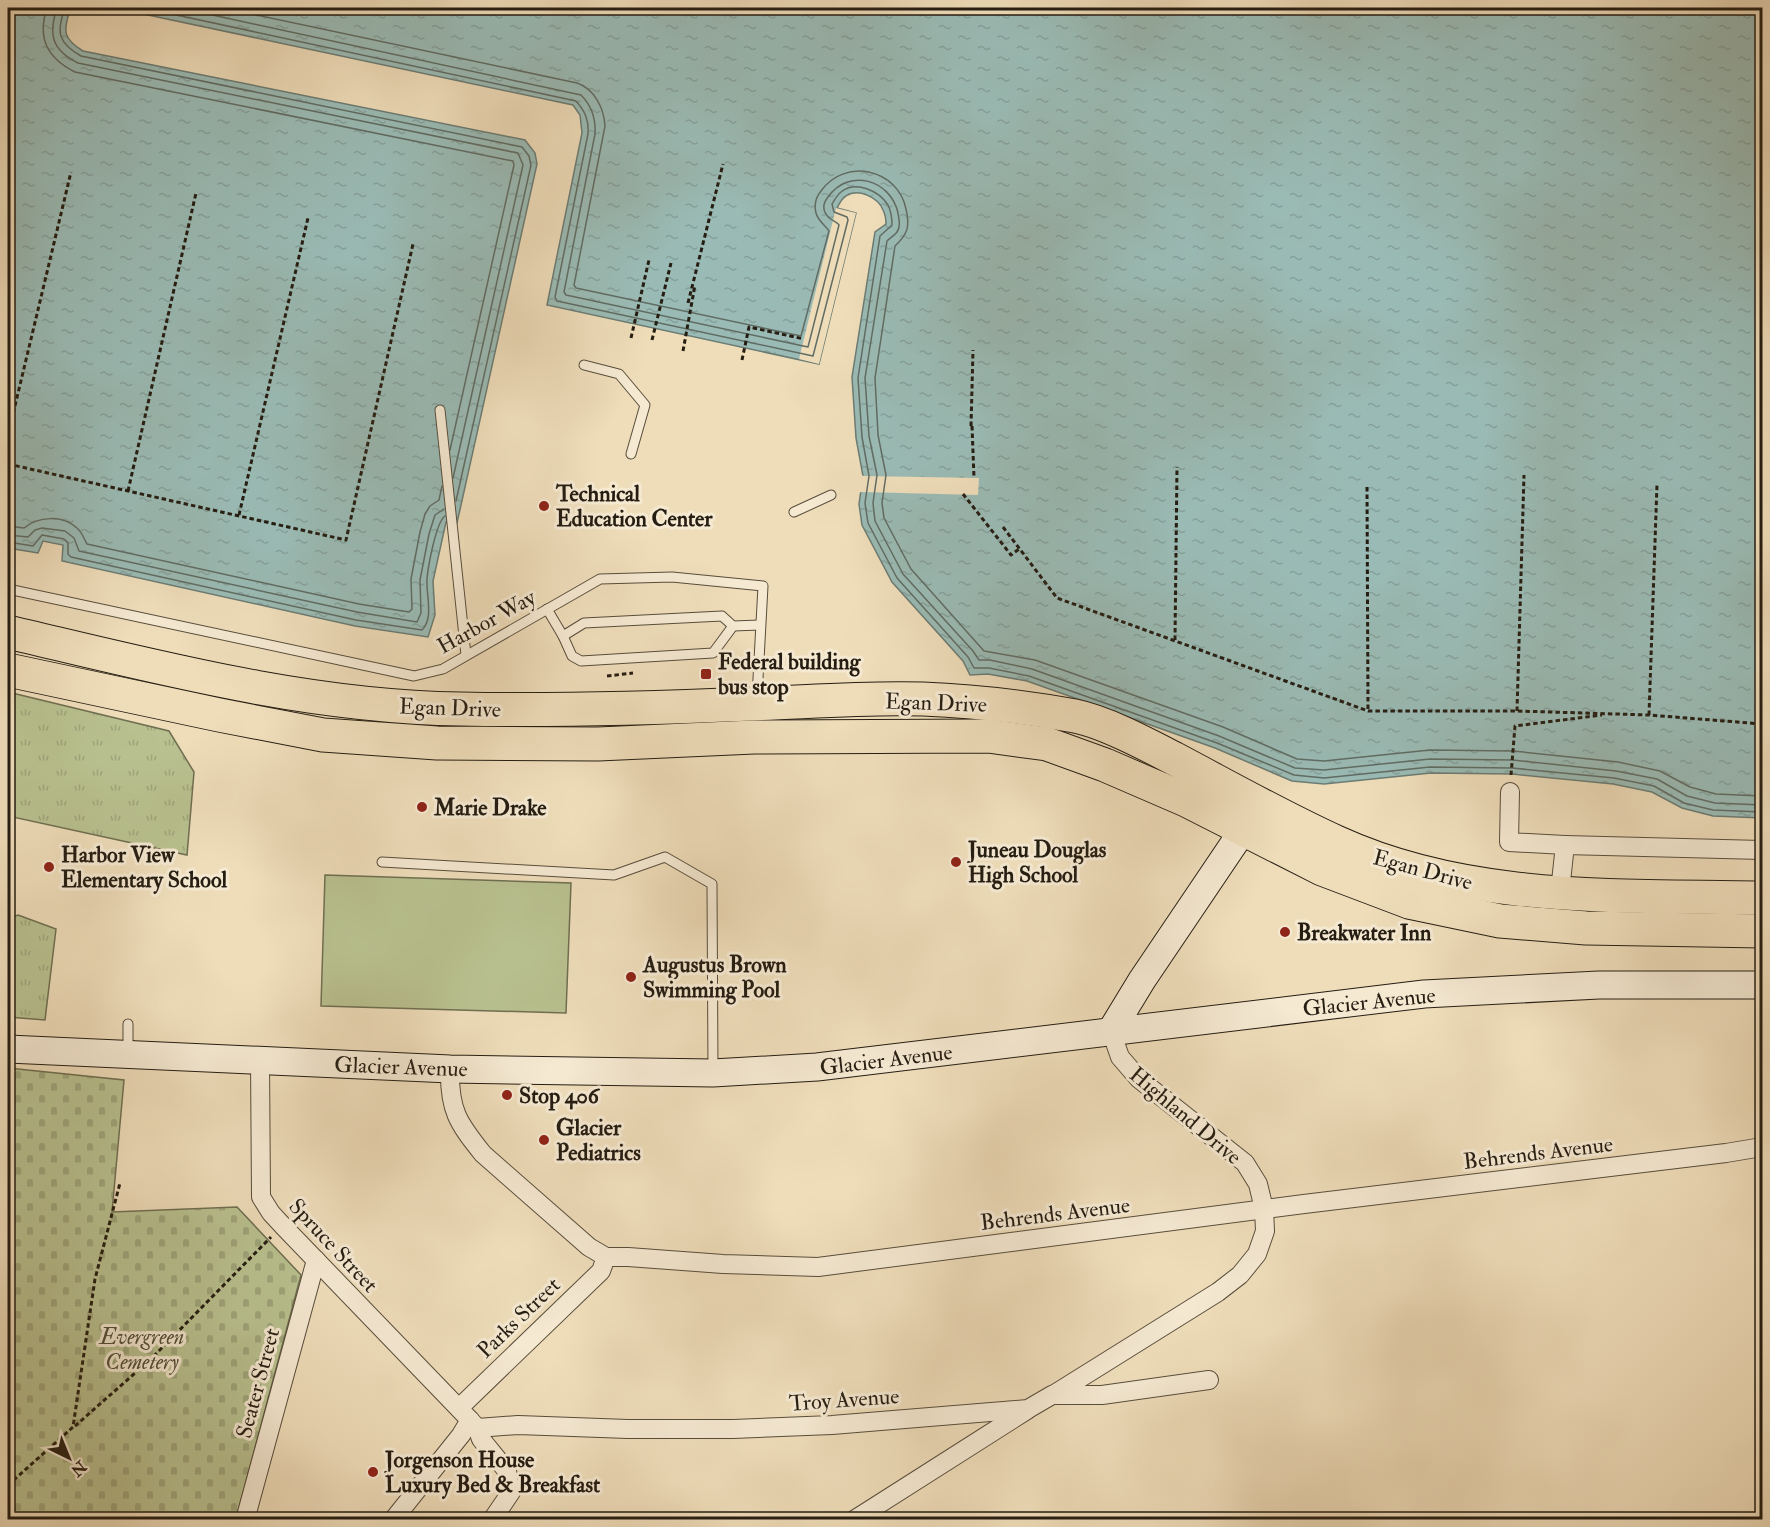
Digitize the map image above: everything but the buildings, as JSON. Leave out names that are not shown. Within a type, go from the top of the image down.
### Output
[{"type":"highway","name":"Egan Drive","points":[[8,632],[267,689],[362,704],[755,721],[987,736],[1047,744],[1105,765],[1186,800],[1252,816],[1322,869],[1409,902],[1500,921],[1558,910],[1762,898]]},
{"type":"highway","name":"Egan Drive","points":[[8,670],[323,735],[460,743],[598,744],[755,721]]},
{"type":"highway","name":"Egan Drive","points":[[1558,910],[1762,931]]},
{"type":"main road","points":[[1111,1031],[1142,980],[1252,816]]},
{"type":"main road","name":"Glacier Avenue","points":[[8,1049],[450,1069],[713,1074],[808,1068],[1424,994],[1599,985],[1762,985]]},
{"type":"street","points":[[1510,792],[1509,842],[1762,850]]},
{"type":"street","points":[[1558,910],[1565,845]]},
{"type":"street","name":"Highland Drive","points":[[1052,1395],[1218,1292],[1240,1275],[1257,1254],[1265,1231],[1264,1209],[1258,1184],[1245,1162],[1140,1079],[1120,1057],[1111,1031]]},
{"type":"street","name":"Spruce Street","points":[[260,1061],[261,1197],[283,1226],[468,1419],[507,1471],[511,1492],[492,1520]]},
{"type":"street","points":[[450,1069],[449,1093],[456,1116],[468,1136],[483,1154],[573,1235],[606,1257]]},
{"type":"street","name":"Behrends Avenue","points":[[606,1257],[818,1267],[1264,1209],[1714,1155],[1762,1146]]},
{"type":"street","name":"Parks Street","points":[[393,1520],[461,1435],[468,1419],[601,1271],[606,1257]]},
{"type":"street","name":"Seater Street","points":[[245,1520],[316,1260]]},
{"type":"street","points":[[1052,1395],[1102,1395],[1209,1380]]},
{"type":"street","name":"Troy Avenue","points":[[468,1419],[518,1425],[628,1429],[733,1429],[832,1425],[1028,1409],[1052,1395]]},
{"type":"street","points":[[854,1520],[1028,1409]]},
{"type":"lane","points":[[584,364],[619,374],[645,405],[631,454]]},
{"type":"lane","points":[[440,410],[466,655]]},
{"type":"lane","points":[[794,512],[831,495]]},
{"type":"lane","name":"Harbor Way","points":[[8,589],[414,676],[443,669],[600,579],[672,577],[763,586],[755,721]]},
{"type":"lane","points":[[547,609],[572,656],[581,661],[713,653],[733,626]]},
{"type":"lane","points":[[563,636],[584,623],[722,616],[733,626],[760,625]]},
{"type":"lane","points":[[382,862],[614,875],[665,857],[712,884],[713,1074]]},
{"type":"lane","points":[[128,1024],[128,1054]]},
{"type":"path","points":[[688,303],[723,164]]},
{"type":"path","points":[[8,435],[71,172]]},
{"type":"path","points":[[128,491],[196,193]]},
{"type":"path","points":[[239,515],[308,218]]},
{"type":"path","points":[[8,464],[346,540],[412,244]]},
{"type":"path","points":[[631,338],[649,260]]},
{"type":"path","points":[[652,340],[671,262]]},
{"type":"path","points":[[683,351],[698,264]]},
{"type":"path","points":[[742,360],[749,327],[804,339]]},
{"type":"path","points":[[971,426],[973,350]]},
{"type":"path","points":[[972,409],[974,478]]},
{"type":"path","points":[[1175,640],[1177,467]]},
{"type":"path","points":[[1517,711],[1524,475]]},
{"type":"path","points":[[1649,715],[1657,484]]},
{"type":"path","points":[[1367,487],[1368,711]]},
{"type":"path","points":[[963,494],[1011,555],[1019,549]]},
{"type":"path","points":[[1757,724],[1762,507]]},
{"type":"path","points":[[1003,527],[1057,598],[1368,711],[1517,711],[1649,715],[1762,724]]},
{"type":"path","points":[[608,676],[637,672]]},
{"type":"path","points":[[1510,792],[1515,726],[1614,714]]},
{"type":"path","points":[[73,1427],[95,1279],[120,1184]]},
{"type":"path","points":[[8,1485],[151,1359],[283,1226]]},
{"type":"green space","points":[[8,692],[169,731],[194,772],[187,855],[8,816]]},
{"type":"green space","points":[[325,875],[571,883],[566,1013],[321,1006]]},
{"type":"green space","points":[[18,915],[56,929],[45,1020],[8,1017],[8,919]]},
{"type":"green space","name":"Evergreen Cemetery","points":[[8,1068],[124,1080],[112,1212],[237,1207],[301,1275],[236,1519],[8,1520]]},
{"type":"water","points":[[8,8],[78,8],[70,10],[66,34],[83,51],[525,140],[535,153],[537,164],[457,523],[446,522],[433,581],[435,615],[428,637],[355,626],[62,561],[63,545],[43,541],[38,553],[8,548]]},
{"type":"water","points":[[115,8],[1762,8],[1762,818],[1713,816],[1682,808],[1652,792],[1613,784],[1512,774],[1431,773],[1324,784],[1292,781],[1215,748],[1027,681],[988,674],[970,675],[963,661],[892,582],[862,525],[859,504],[863,476],[856,438],[852,377],[875,232],[886,224],[884,212],[877,201],[862,193],[856,193],[843,198],[837,208],[856,213],[819,364],[547,305],[582,133],[580,115],[573,105]]},
{"type":"pier","points":[[836,208],[856,213],[819,364],[799,359]]},
{"type":"pier","points":[[859,472],[863,476],[979,478],[978,495],[861,492],[857,494]]},
{"type":"place","name":"Technical Education Center","points":[[544,506]]},
{"type":"place","name":"Federal building bus stop","points":[[706,674]]},
{"type":"place","name":"Marie Drake","points":[[422,807]]},
{"type":"place","name":"Juneau Douglas High School","points":[[956,862]]},
{"type":"place","name":"Harbor View Elementary School","points":[[49,867]]},
{"type":"place","name":"Breakwater Inn","points":[[1285,932]]},
{"type":"place","name":"Augustus Brown Swimming Pool","points":[[631,977]]},
{"type":"place","name":"Stop 406","points":[[507,1095]]},
{"type":"place","name":"Glacier Pediatrics","points":[[544,1140]]},
{"type":"place","name":"Jorgenson House Luxury Bed & Breakfast","points":[[373,1472]]}]
